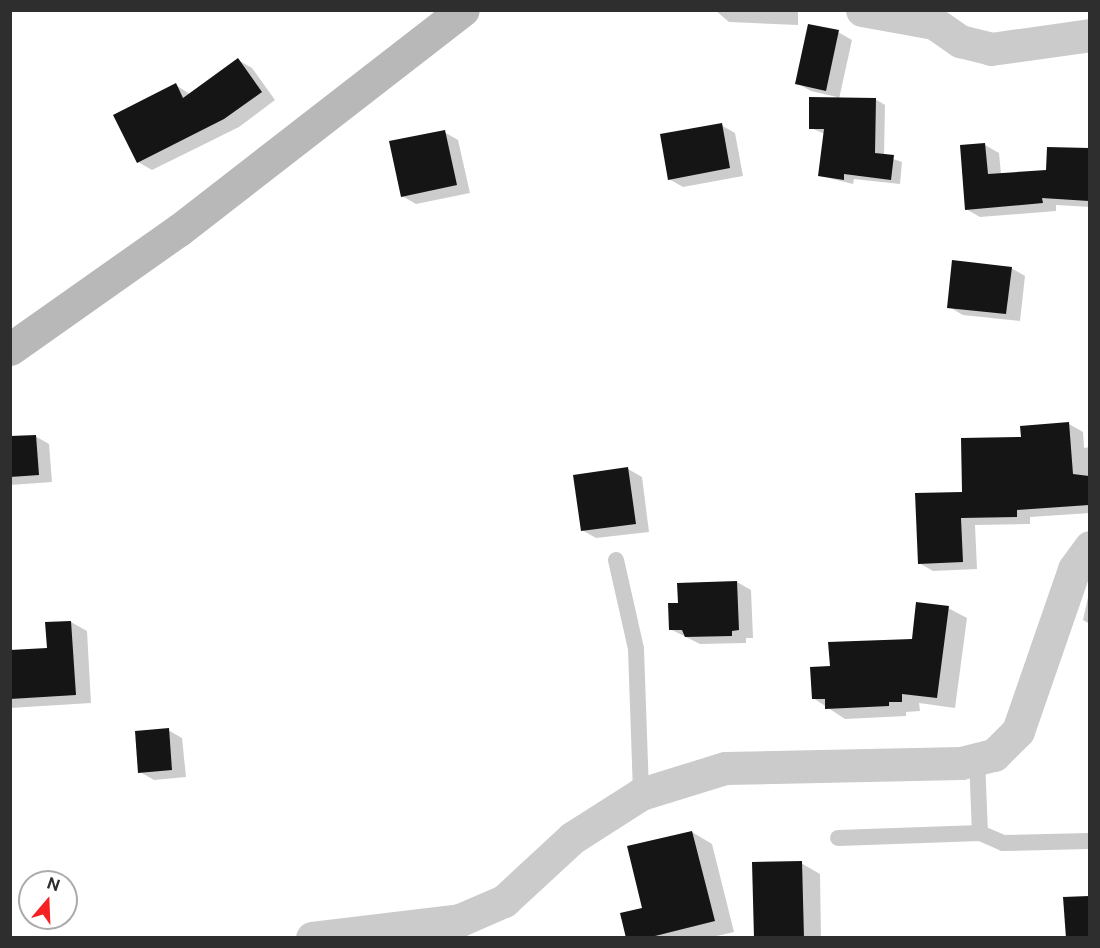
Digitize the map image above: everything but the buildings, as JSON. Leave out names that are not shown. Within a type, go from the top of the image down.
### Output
[{"type":"street","points":[[10,349],[178,230],[463,10]]},
{"type":"street","points":[[862,10],[934,23],[960,41],[991,49],[1089,35]]},
{"type":"street","points":[[312,938],[460,920],[504,901],[572,838],[641,794],[725,768],[961,763],[994,755],[1018,732],[1074,569],[1089,547]]},
{"type":"lane","points":[[616,560],[636,649],[641,794]]},
{"type":"lane","points":[[977,759],[980,834]]},
{"type":"lane","points":[[838,838],[980,834],[1003,843],[1089,842]]}]
